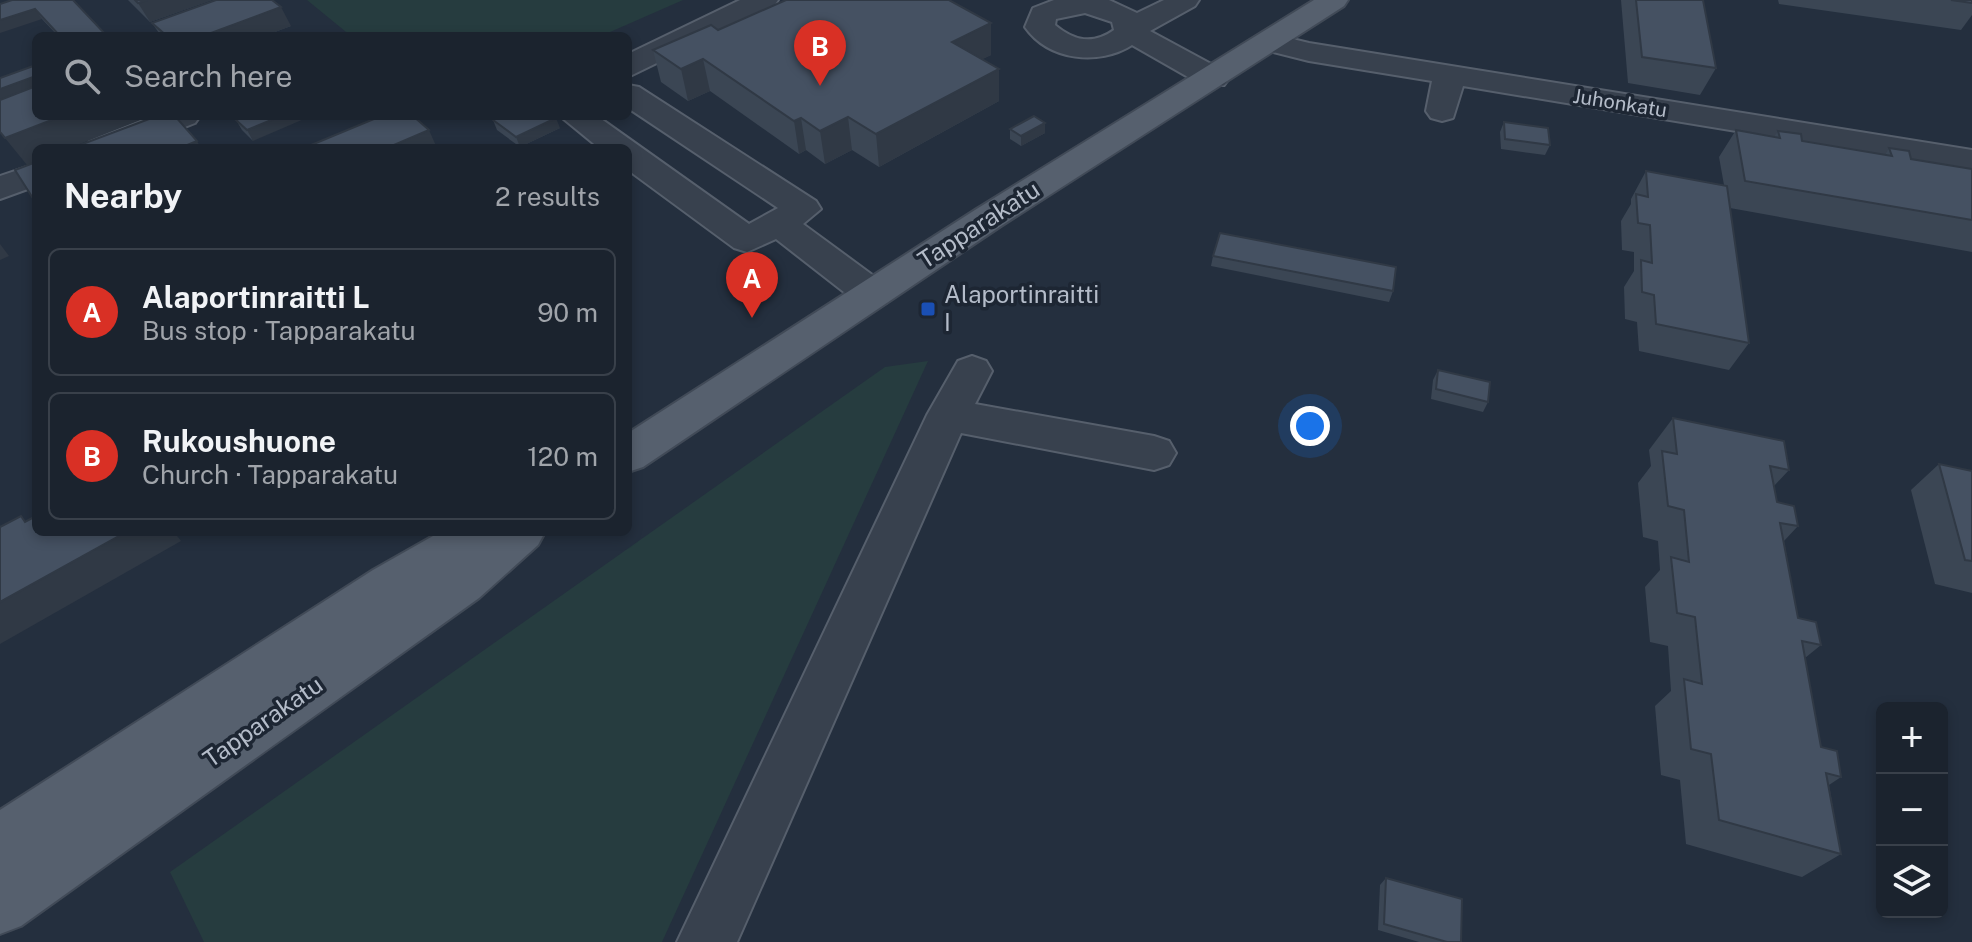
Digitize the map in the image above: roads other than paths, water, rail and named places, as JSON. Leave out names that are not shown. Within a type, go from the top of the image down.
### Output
[{"type":"main road","name":"Tapparakatu","points":[[632,452],[872,294],[1334,0]]},
{"type":"main road","name":"Tapparakatu","points":[[0,842],[385,588],[452,546],[476,536]]},
{"type":"main road","name":"Tapparakatu","points":[[0,905],[462,584],[517,536]]},
{"type":"street","points":[[632,65],[654,50],[764,0]]},
{"type":"street","points":[[1185,0],[1129,31],[1213,78]]},
{"type":"street","name":"Juhonkatu","points":[[1268,42],[1449,75],[1972,160]]},
{"type":"street","points":[[1442,111],[1449,75]]},
{"type":"street","points":[[632,97],[803,209],[747,240],[632,157]]},
{"type":"street","points":[[112,144],[174,120]]},
{"type":"street","points":[[582,120],[614,144]]},
{"type":"street","points":[[0,188],[32,176]]},
{"type":"street","points":[[778,223],[872,294]]},
{"type":"street","points":[[710,941],[948,415],[972,371]]},
{"type":"street","points":[[948,415],[1154,453]]},
{"type":"place","name":"Rukoushuone","points":[[820,86]]},
{"type":"place","name":"Alaportinraitti I","points":[[928,309]]},
{"type":"place","name":"Alaportinraitti L","points":[[752,318]]}]
